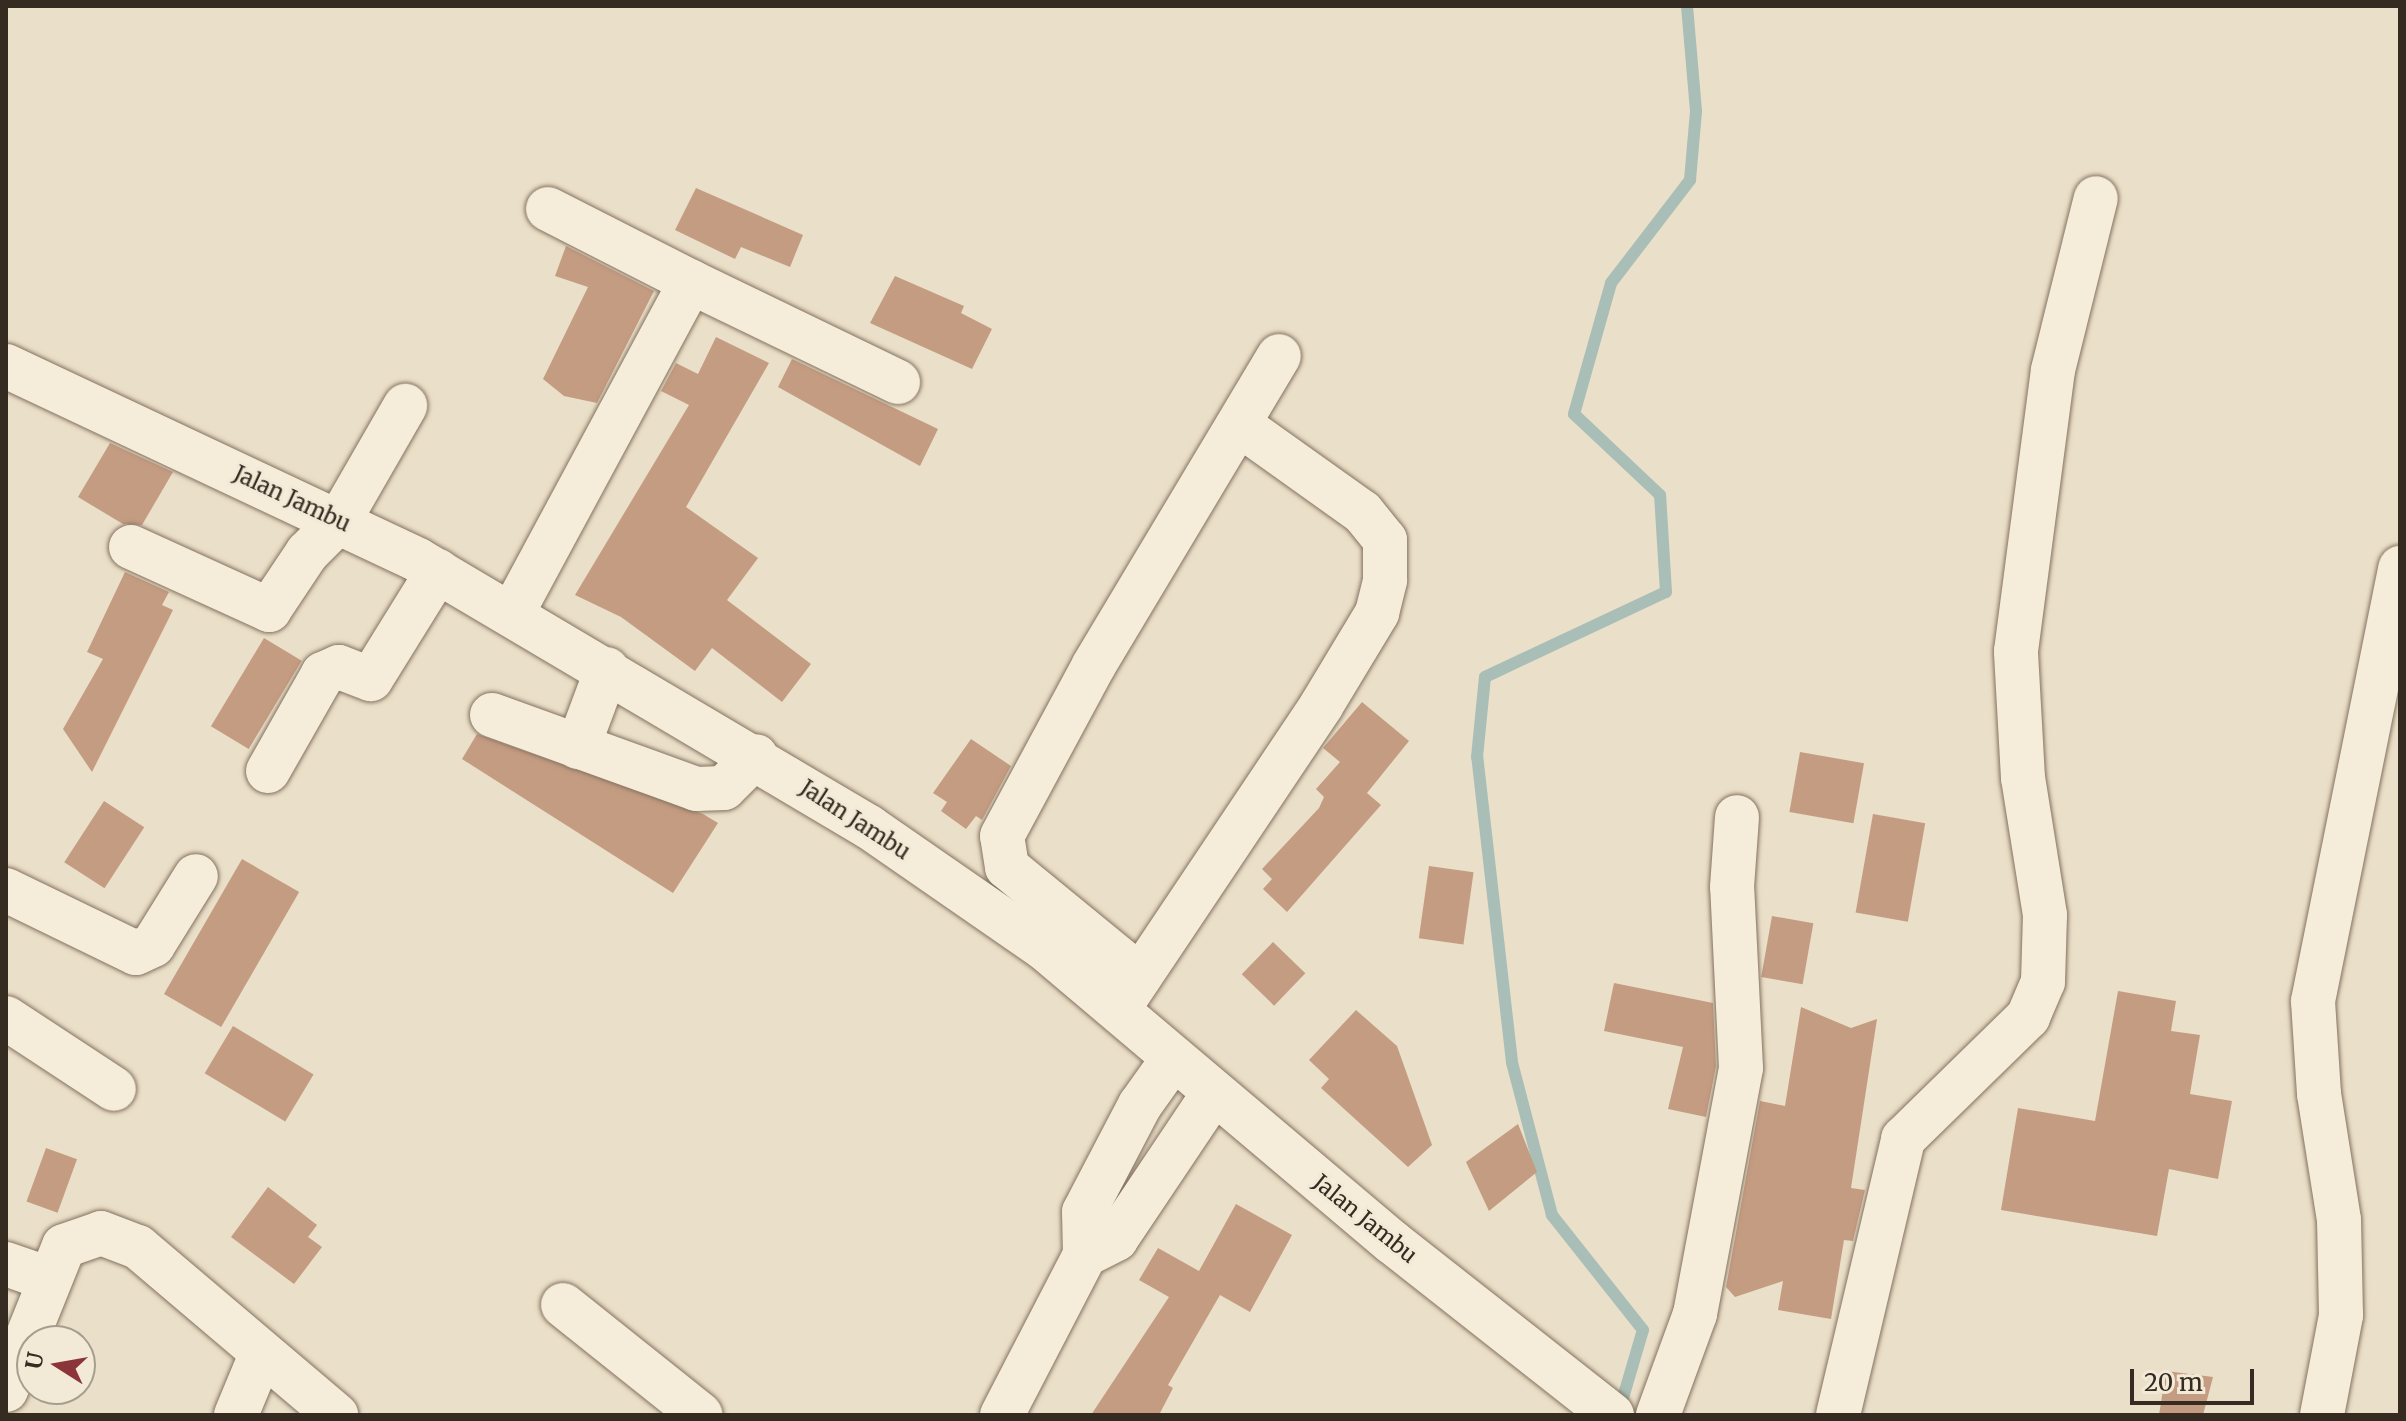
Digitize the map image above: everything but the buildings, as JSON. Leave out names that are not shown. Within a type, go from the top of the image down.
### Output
[{"type":"street","points":[[1838,1415],[1903,1139],[2028,1017],[2043,982],[2045,915],[2023,778],[2016,651],[2053,370],[2096,198]]},
{"type":"street","points":[[548,209],[898,382]]},
{"type":"street","points":[[513,612],[691,282]]},
{"type":"street","points":[[1240,425],[1362,512],[1385,540],[1385,580],[1377,613],[1321,706],[1129,994],[1007,867],[1002,836],[1094,665],[1279,356]]},
{"type":"street","name":"Jalan Jambu","points":[[6,366],[339,521],[513,612],[756,756],[1044,948],[1129,994],[1172,1060],[1607,1411]]},
{"type":"street","points":[[131,547],[269,610],[307,553],[339,521],[405,406]]},
{"type":"street","points":[[268,771],[323,674],[339,667],[371,679],[438,571]]},
{"type":"street","points":[[2322,1415],[2341,1315],[2339,1220],[2319,1094],[2313,1001],[2398,595]]},
{"type":"street","points":[[578,747],[607,669]]},
{"type":"street","points":[[492,715],[696,789],[724,788],[756,756]]},
{"type":"street","points":[[1658,1415],[1695,1314],[1741,1068],[1732,887],[1737,817]]},
{"type":"street","points":[[6,890],[136,953],[153,945],[196,876]]},
{"type":"street","points":[[6,1018],[114,1089]]},
{"type":"street","points":[[1002,1415],[1085,1255],[1084,1212],[1140,1105],[1172,1060]]},
{"type":"street","points":[[1085,1255],[1116,1239],[1213,1094]]},
{"type":"street","points":[[6,1390],[26,1271],[64,1246],[101,1233],[138,1247],[260,1357],[336,1415]]},
{"type":"street","points":[[563,1305],[701,1415]]},
{"type":"street","points":[[236,1415],[260,1357]]},
{"type":"waterway","points":[[1620,1408],[1643,1330],[1552,1215],[1512,1062],[1477,757],[1485,677],[1666,592],[1660,495],[1574,414],[1611,283],[1690,180],[1696,111],[1687,6]]}]
